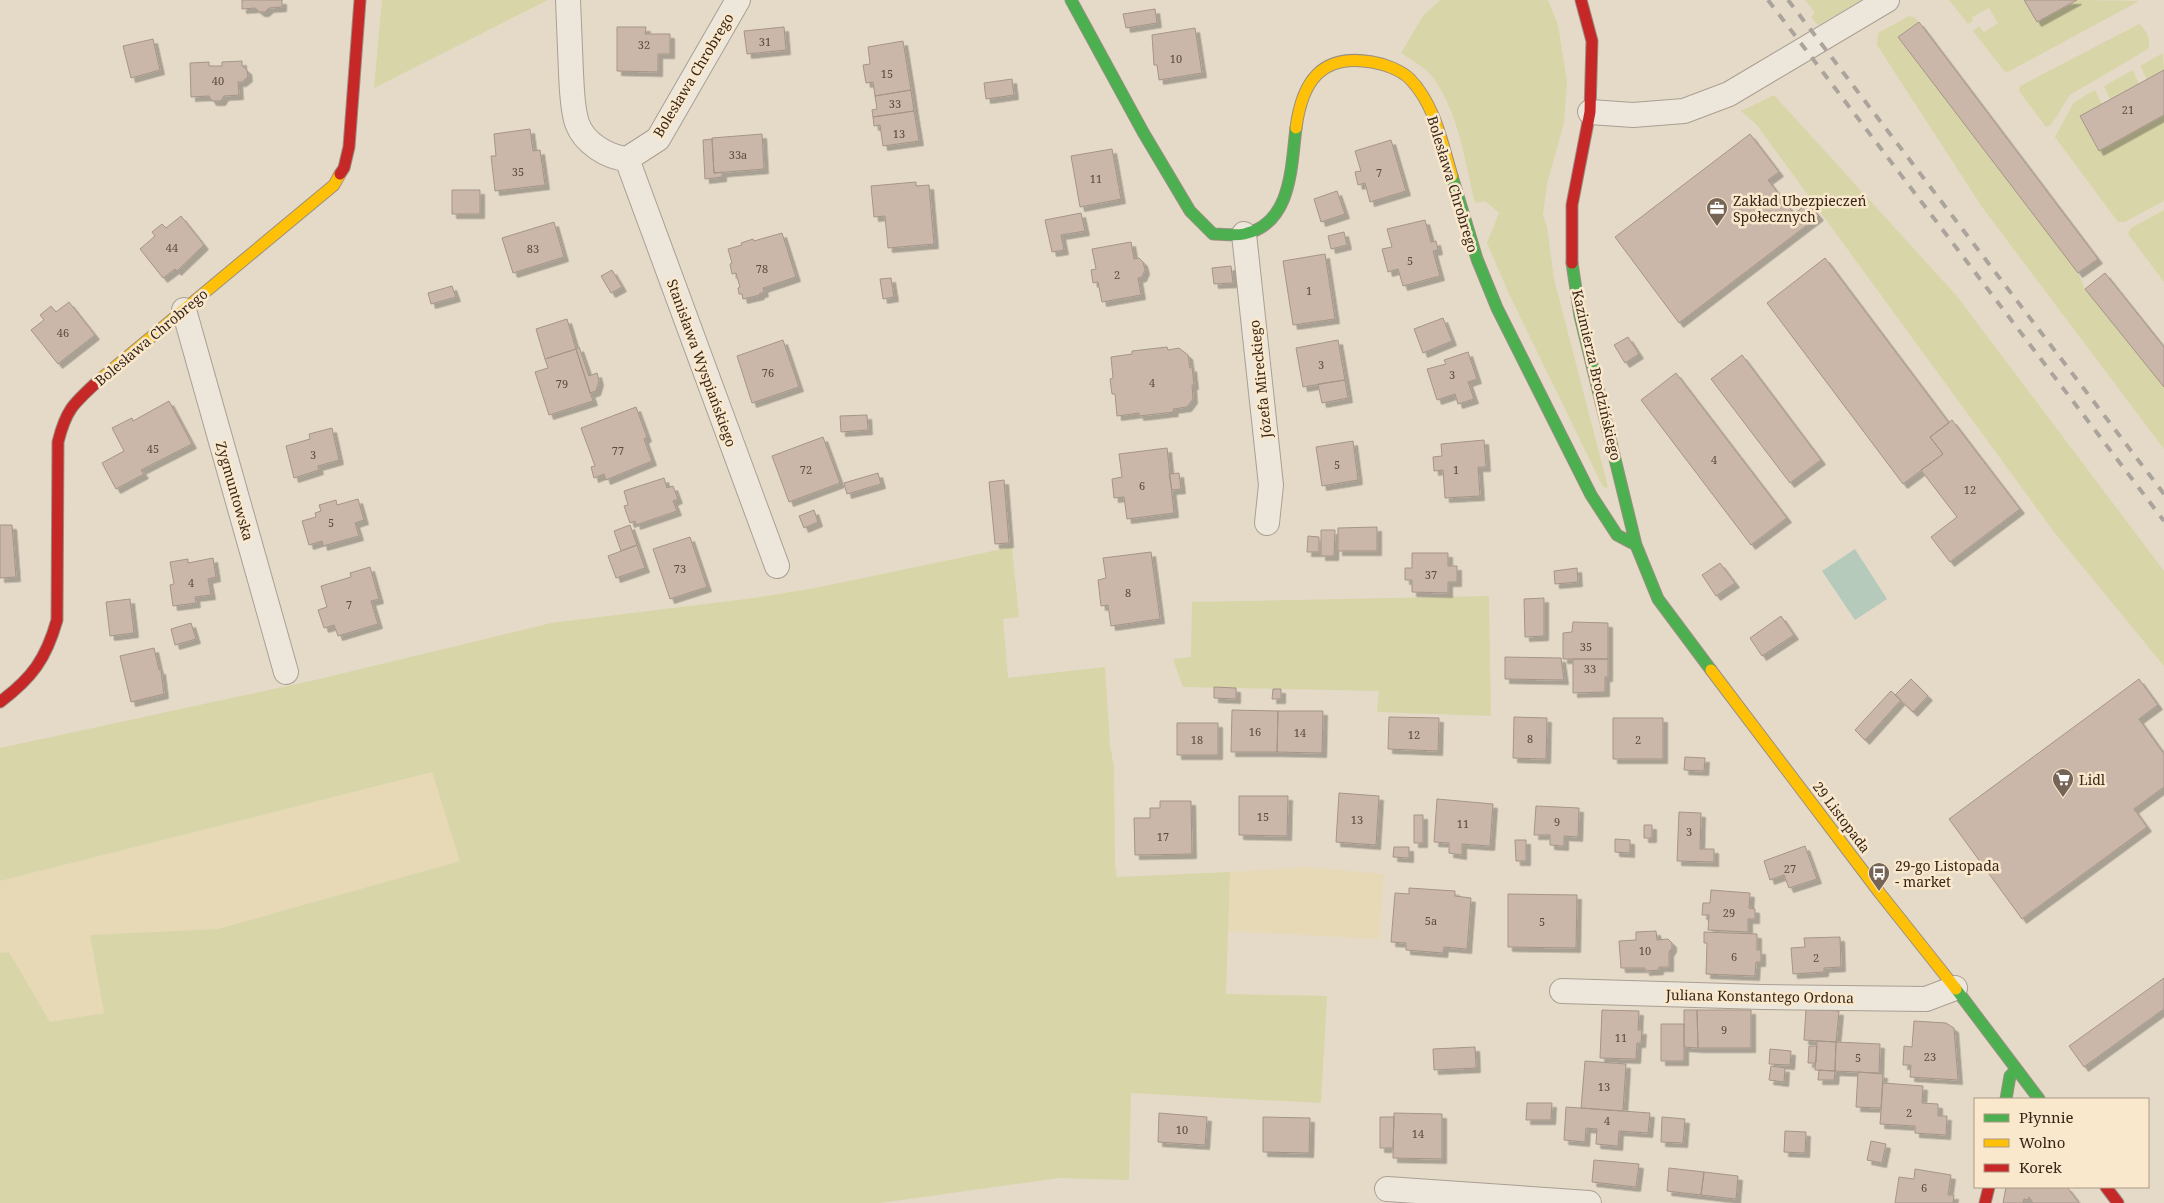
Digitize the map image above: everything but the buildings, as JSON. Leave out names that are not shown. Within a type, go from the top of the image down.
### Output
[{"type":"street","name":"Bolesława Chrobrego","points":[[0,702],[18,689],[41,664],[51,644],[58,620],[58,442],[63,422],[71,406],[106,373],[334,184],[344,168],[349,147],[360,0]]},
{"type":"street","points":[[568,0],[572,95],[577,124],[586,137],[600,150],[613,158],[627,159]]},
{"type":"street","name":"Bolesława Chrobrego","points":[[627,159],[658,139],[738,0]]},
{"type":"street","name":"Bolesława Chrobrego","points":[[1071,0],[1143,132],[1190,211],[1213,234],[1244,234],[1270,222],[1288,191],[1299,105],[1311,80],[1328,65],[1355,59],[1384,64],[1409,78],[1424,98],[1434,117],[1477,259],[1497,308],[1591,495],[1617,535],[1636,545]]},
{"type":"street","name":"Kazimierza Brodzińskiego","points":[[1581,0],[1592,41],[1590,112],[1572,205],[1571,258],[1580,316],[1636,545]]},
{"type":"street","points":[[1590,112],[1633,115],[1684,111],[1729,94],[1887,0]]},
{"type":"street","name":"Stanisława Wyspiańskiego","points":[[627,159],[777,566]]},
{"type":"street","name":"Józefa Mireckiego","points":[[1244,234],[1271,485],[1267,523]]},
{"type":"street","name":"Zygmuntowska","points":[[184,310],[286,672]]},
{"type":"street","name":"29 Listopada","points":[[1636,545],[1658,599],[1879,892],[2038,1098]]},
{"type":"street","name":"Juliana Konstantego Ordona","points":[[1562,991],[1762,997],[1926,999],[1955,988]]},
{"type":"street","points":[[2006,1098],[2010,1076],[2016,1070]]},
{"type":"street","points":[[1985,1203],[1989,1188]]},
{"type":"street","points":[[2107,1188],[2118,1203]]},
{"type":"street","points":[[1387,1190],[1589,1203]]},
{"type":"shaded area","points":[[382,0],[548,0],[374,88]]},
{"type":"shaded area","points":[[1440,0],[1548,0],[1558,25],[1567,82],[1564,123],[1547,184],[1543,215],[1547,227],[1554,279],[1608,487],[1605,488],[1602,485],[1509,294],[1487,243],[1499,213],[1485,201],[1475,203],[1460,139],[1450,107],[1431,75],[1419,64],[1401,53],[1423,16]]},
{"type":"shaded area","points":[[1805,0],[1862,0],[1818,25],[1811,17],[1815,13]]},
{"type":"shaded area","points":[[1949,0],[2024,0],[2037,22],[2077,0],[2139,1],[2008,72],[2004,71],[1973,31],[1979,26],[1984,32],[1998,23],[1989,8],[1972,17],[1973,21],[1968,24]]},
{"type":"shaded area","points":[[1909,16],[1914,17],[1919,22],[1898,37],[2078,273],[2085,289],[2164,387],[2164,449],[1982,207],[1877,45],[1878,33]]},
{"type":"shaded area","points":[[2139,24],[2148,35],[2148,49],[2070,95],[2051,125],[2046,127],[2019,91],[2020,86]]},
{"type":"shaded area","points":[[2163,53],[2164,70],[2147,79],[2140,66]]},
{"type":"shaded area","points":[[2133,70],[2139,84],[2110,100],[2104,86]]},
{"type":"shaded area","points":[[2095,90],[2102,104],[2164,115],[2164,201],[2125,222],[2118,222],[2055,137],[2074,102]]},
{"type":"shaded area","points":[[1774,95],[1956,295],[2164,571],[2164,666],[2054,532],[1756,124],[1741,111]]},
{"type":"shaded area","points":[[2164,210],[2164,282],[2128,234],[2131,228]]},
{"type":"shaded area","points":[[1012,547],[1019,617],[1003,619],[1008,678],[1105,667],[1110,745],[1114,767],[1115,864],[1117,877],[1230,872],[1226,994],[1327,996],[1321,1103],[1131,1093],[1129,1180],[1060,1178],[880,1203],[0,1203],[0,953],[9,952],[50,1022],[104,1013],[90,935],[218,929],[460,861],[432,772],[0,881],[0,748],[315,680],[551,623],[754,598],[815,588]]},
{"type":"shaded area","points":[[1855,549],[1887,599],[1855,620],[1822,571]]},
{"type":"shaded area","points":[[1489,596],[1491,716],[1377,712],[1379,691],[1183,687],[1173,659],[1191,657],[1192,602]]},
{"type":"shaded area","points":[[432,772],[460,861],[218,929],[90,935],[104,1013],[50,1022],[9,952],[0,953],[0,881]]},
{"type":"shaded area","points":[[1307,867],[1384,874],[1379,939],[1228,931],[1230,872]]},
{"type":"railway","points":[[1768,0],[2164,521]]},
{"type":"railway","points":[[1788,0],[2164,494]]},
{"type":"traffic: fast","points":[[1071,0],[1143,132],[1190,211],[1213,234],[1244,234],[1260,228],[1272,219],[1286,192],[1293,160],[1296,128]]},
{"type":"traffic: fast","points":[[1452,176],[1477,259],[1497,308],[1591,495],[1617,535],[1636,545]]},
{"type":"traffic: fast","points":[[1572,263],[1580,316],[1636,545],[1658,599],[1711,670]]},
{"type":"traffic: fast","points":[[1956,989],[2038,1098]]},
{"type":"traffic: fast","points":[[2006,1098],[2010,1076],[2016,1070]]},
{"type":"traffic: slow","points":[[1296,128],[1303,97],[1317,74],[1339,62],[1354,60],[1382,64],[1397,70],[1410,79],[1426,100],[1437,125],[1452,176]]},
{"type":"traffic: slow","points":[[97,382],[334,185],[340,174]]},
{"type":"traffic: slow","points":[[1711,670],[1879,892],[1956,989]]},
{"type":"traffic: jam","points":[[340,174],[344,168],[349,147],[360,0]]},
{"type":"traffic: jam","points":[[1572,263],[1572,205],[1590,112],[1592,41],[1581,0]]},
{"type":"traffic: jam","points":[[0,702],[29,676],[43,657],[53,634],[57,620],[58,442],[64,422],[72,408],[97,382]]},
{"type":"traffic: jam","points":[[1985,1203],[1989,1188]]},
{"type":"traffic: jam","points":[[2107,1188],[2118,1203]]},
{"type":"place","name":"Zakład Ubezpieczeń Społecznych","points":[[1717,227]]},
{"type":"place","name":"Lidl","points":[[2063,798]]},
{"type":"place","name":"29-go Listopada - market","points":[[1879,892]]}]
